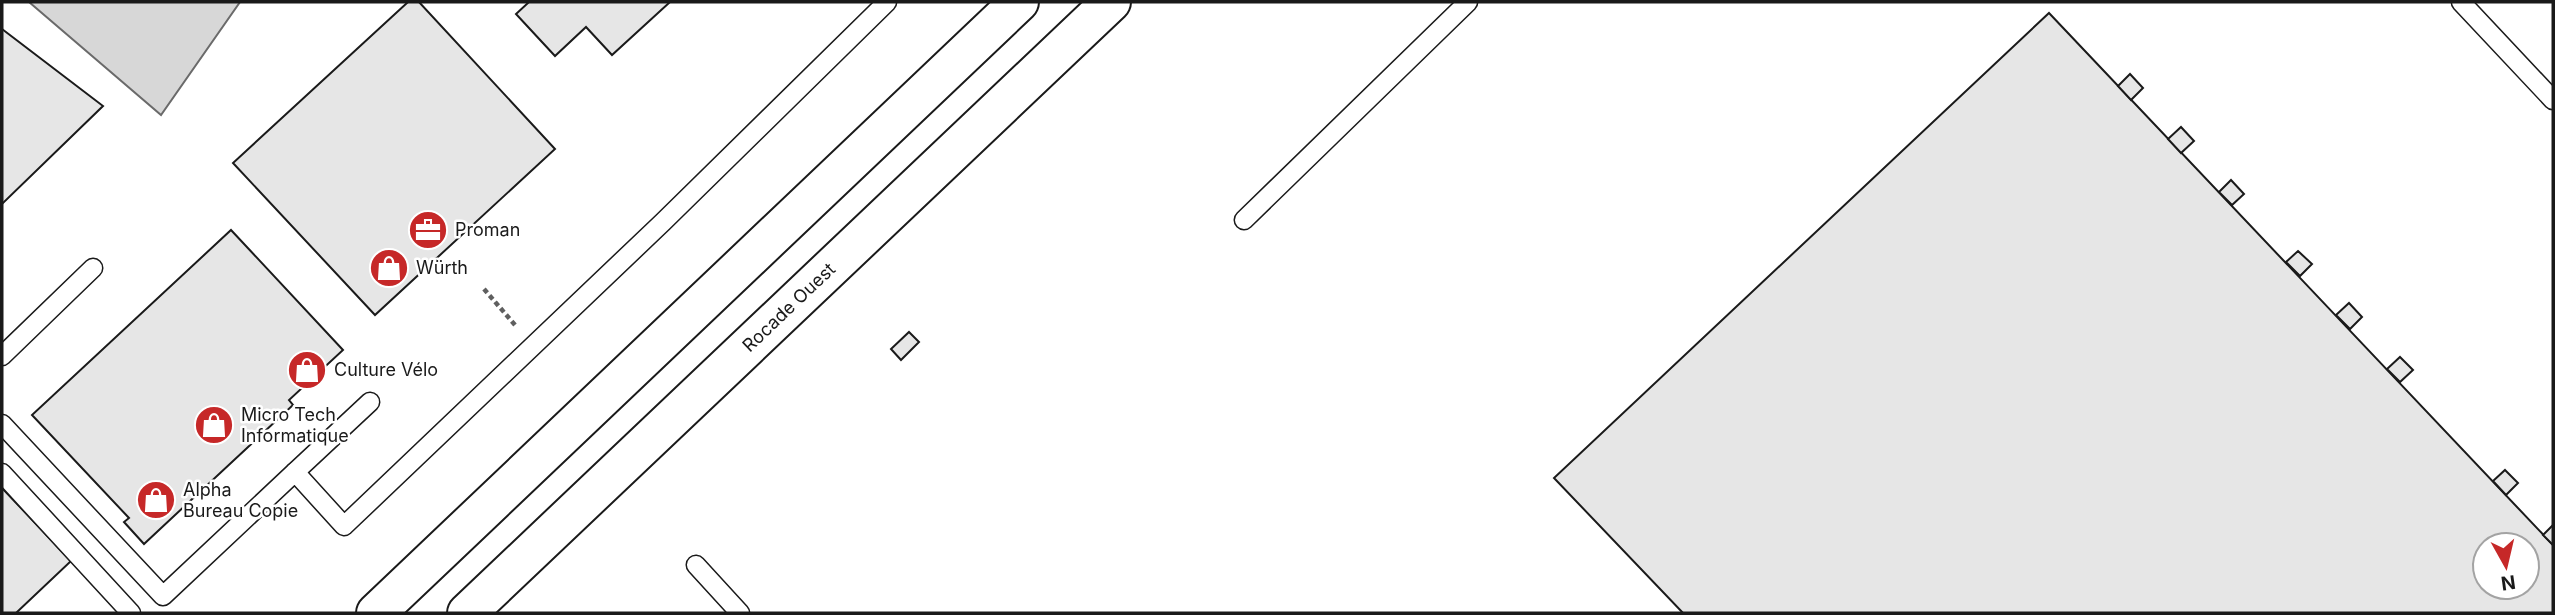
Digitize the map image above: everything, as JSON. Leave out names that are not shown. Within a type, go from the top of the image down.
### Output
[{"type":"main road","points":[[376,613],[1020,2]]},
{"type":"main road","name":"Rocade Ouest","points":[[467,613],[1111,2]]},
{"type":"lane","points":[[295,472],[344,526],[887,2]]},
{"type":"lane","points":[[1244,220],[1468,2]]},
{"type":"lane","points":[[2461,2],[2553,100]]},
{"type":"lane","points":[[2,356],[93,268]]},
{"type":"lane","points":[[2,424],[163,596],[370,402]]},
{"type":"lane","points":[[2,473],[131,613]]},
{"type":"lane","points":[[696,565],[740,613]]},
{"type":"path","points":[[484,289],[533,345]]},
{"type":"shaded area","points":[[29,2],[240,2],[161,115]]},
{"type":"building","points":[[408,2],[419,2],[555,149],[375,315],[233,163]]},
{"type":"building","points":[[529,2],[670,2],[612,55],[586,27],[555,56],[516,14]]},
{"type":"building","points":[[2049,13],[2540,531],[2471,531],[2471,601],[2541,601],[2541,532],[2553,545],[2553,613],[1683,613],[1554,478]]},
{"type":"building","points":[[2,29],[103,106],[2,204]]},
{"type":"building","points":[[2130,74],[2143,88],[2131,100],[2118,86]]},
{"type":"building","points":[[2181,127],[2194,141],[2181,153],[2168,139]]},
{"type":"building","points":[[2231,180],[2244,194],[2232,205],[2219,192]]},
{"type":"building","points":[[231,230],[343,350],[289,400],[293,405],[144,544],[124,522],[129,518],[32,415]]},
{"type":"building","points":[[2298,251],[2312,264],[2300,276],[2286,262]]},
{"type":"building","points":[[2349,303],[2362,317],[2350,329],[2336,315]]},
{"type":"building","points":[[909,332],[919,342],[901,360],[891,349]]},
{"type":"building","points":[[2400,357],[2413,370],[2400,382],[2387,369]]},
{"type":"building","points":[[2505,470],[2518,483],[2506,495],[2493,481]]},
{"type":"building","points":[[2,488],[71,561],[16,613],[2,613]]},
{"type":"building","points":[[2553,525],[2553,545],[2543,535]]},
{"type":"place","name":"Proman","points":[[428,230]]},
{"type":"place","name":"Würth","points":[[389,268]]},
{"type":"place","name":"Culture Vélo","points":[[307,370]]},
{"type":"place","name":"Micro Tech Informatique","points":[[214,425]]},
{"type":"place","name":"Alpha Bureau Copie","points":[[156,500]]}]
